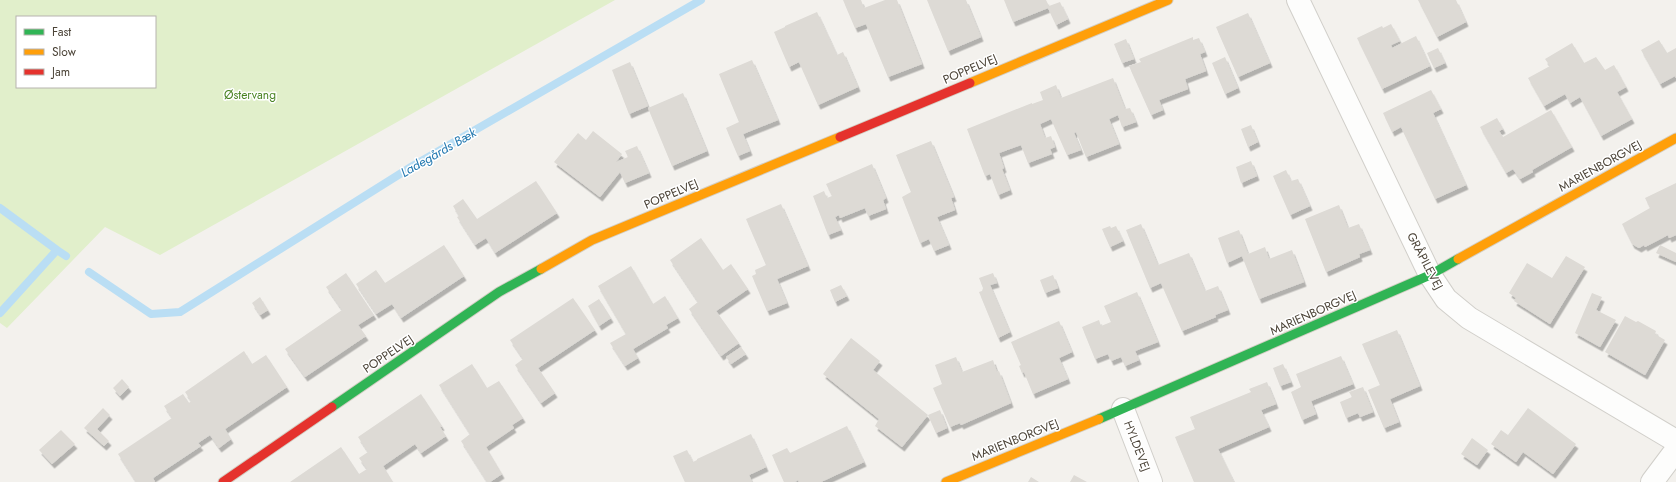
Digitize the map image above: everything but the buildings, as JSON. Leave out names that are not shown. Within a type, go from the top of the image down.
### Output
[{"type":"street","name":"POPPELVEJ","points":[[223,482],[500,292],[592,240],[1168,0]]},
{"type":"street","name":"GRÅPILEVEJ","points":[[1298,0],[1430,275],[1446,299],[1469,318],[1676,441]]},
{"type":"street","name":"MARIENBORGVEJ","points":[[946,482],[1123,409],[1430,275],[1676,138]]},
{"type":"street","name":"HYLDEVEJ","points":[[1123,409],[1151,482]]},
{"type":"street","points":[[1652,482],[1676,450]]},
{"type":"green space","name":"Østervang","points":[[0,0],[615,0],[160,255],[105,227],[7,328],[0,323]]},
{"type":"waterway","name":"Ladegårds Bæk","points":[[89,272],[151,314],[180,312],[411,167],[701,0]]},
{"type":"waterway","points":[[0,208],[57,250],[0,313]]},
{"type":"waterway","points":[[57,250],[66,256]]},
{"type":"traffic: fast","points":[[1099,419],[1430,275],[1458,259]]},
{"type":"traffic: fast","points":[[332,407],[499,292],[541,269]]},
{"type":"traffic: slow","points":[[970,83],[1168,0]]},
{"type":"traffic: slow","points":[[541,269],[592,240],[840,137]]},
{"type":"traffic: slow","points":[[1458,259],[1676,138]]},
{"type":"traffic: slow","points":[[946,482],[1099,419]]},
{"type":"traffic: jam","points":[[840,137],[970,83]]},
{"type":"traffic: jam","points":[[223,482],[332,407]]}]
